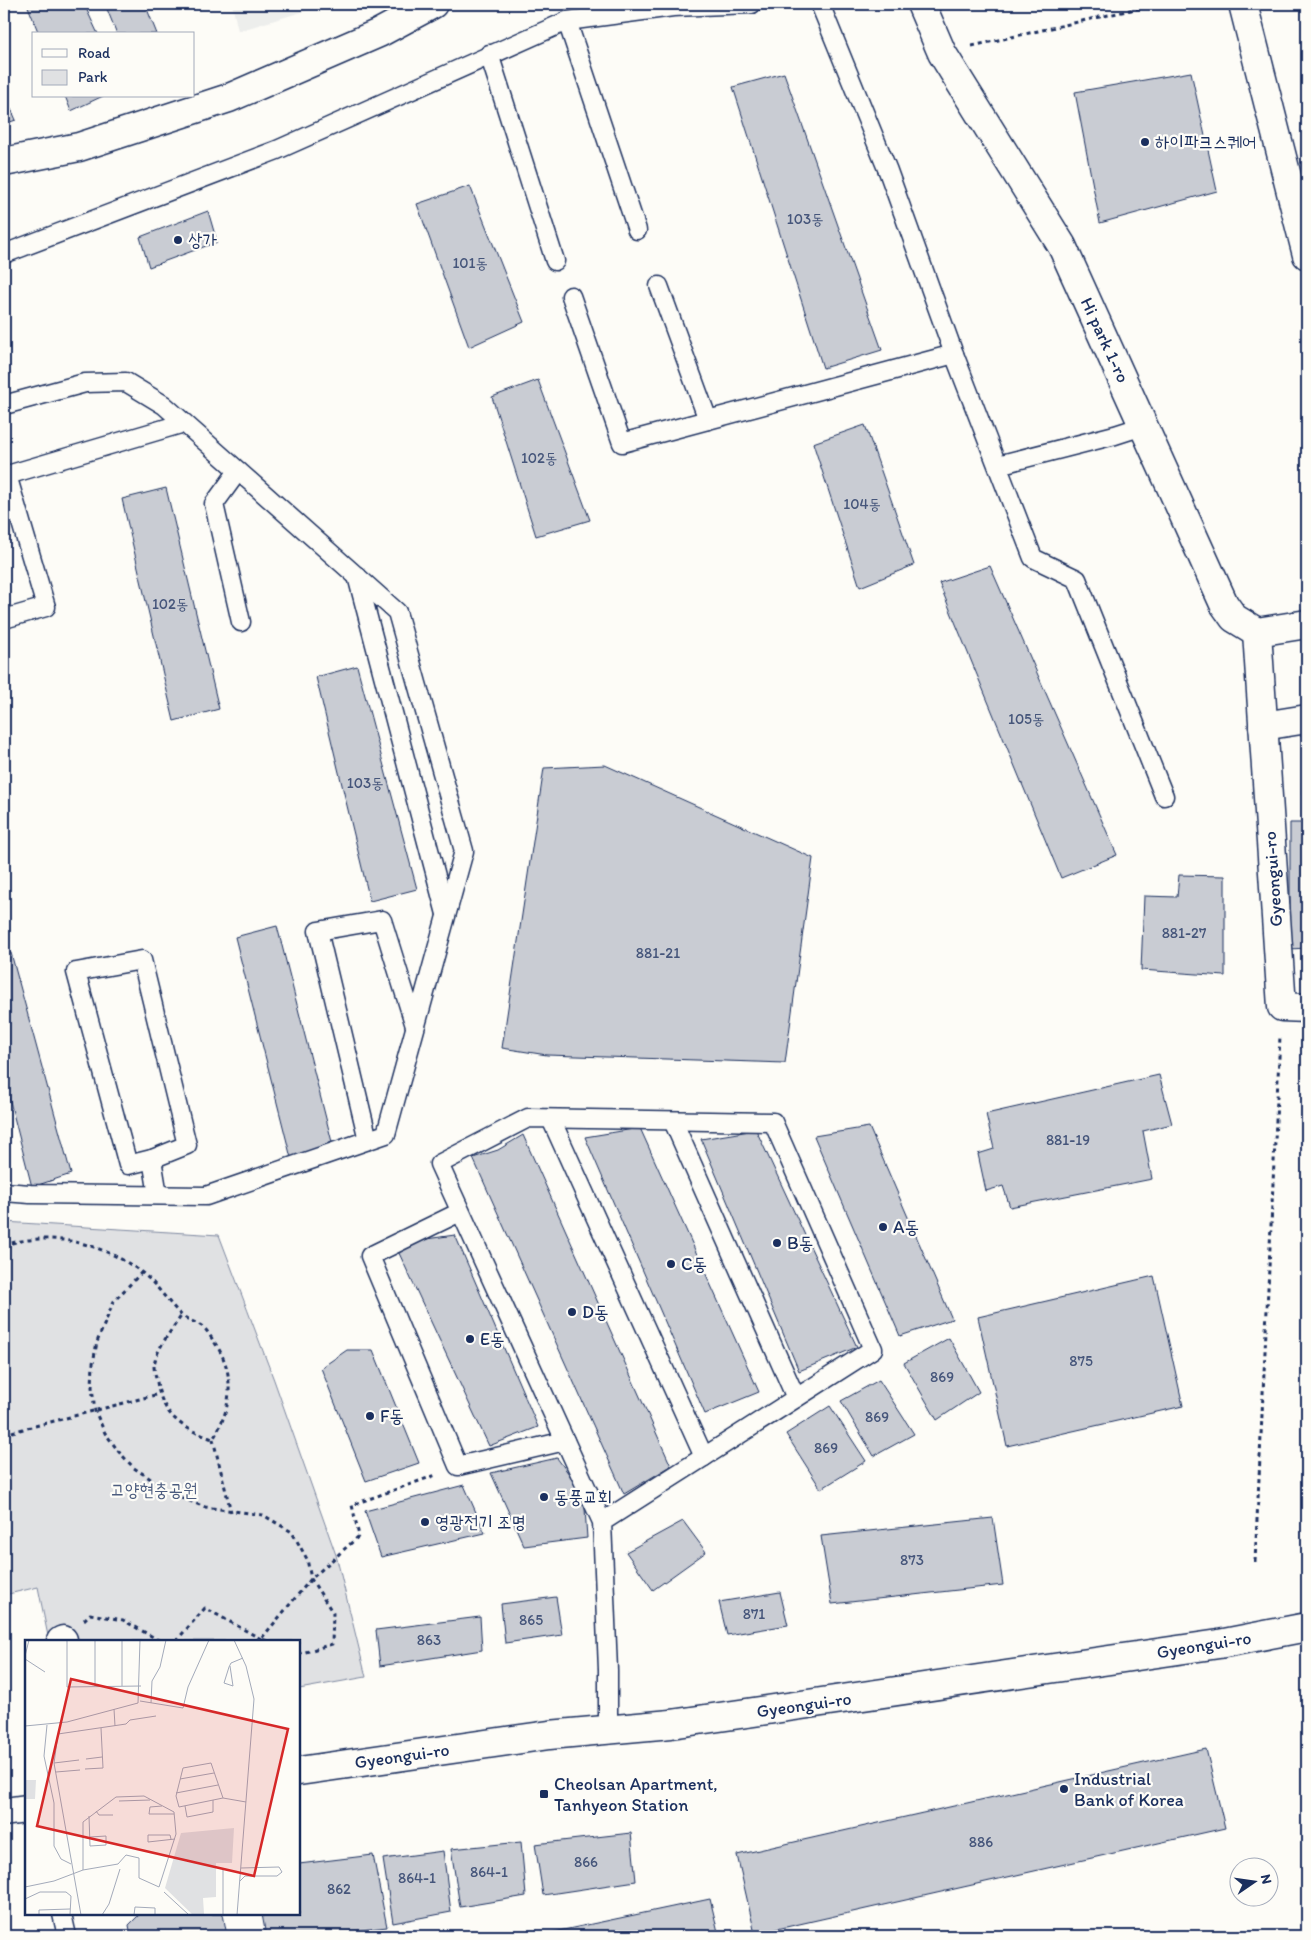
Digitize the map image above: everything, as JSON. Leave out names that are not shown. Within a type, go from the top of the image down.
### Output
[{"type":"street","points":[[4,162],[79,147],[230,98],[379,33],[433,4]]},
{"type":"street","name":"Hi park 1-ro","points":[[921,4],[942,53],[1062,246],[1224,604],[1234,618],[1257,632]]},
{"type":"street","points":[[1243,4],[1303,216],[1307,255]]},
{"type":"street","points":[[1257,632],[1307,624]]},
{"type":"street","name":"Gyeongui-ro","points":[[1257,632],[1263,726],[1294,1008]]},
{"type":"street","points":[[1263,726],[1307,719]]},
{"type":"street","name":"Gyeongui-ro","points":[[300,1771],[549,1735],[681,1723],[1210,1645],[1307,1628]]},
{"type":"street","points":[[4,1812],[25,1809]]},
{"type":"lane","points":[[4,254],[278,150],[567,21],[673,7],[752,4]]},
{"type":"lane","points":[[820,4],[888,170],[954,354],[1033,558],[1077,579],[1164,796]]},
{"type":"lane","points":[[567,21],[637,230]]},
{"type":"lane","points":[[490,54],[554,261]]},
{"type":"lane","points":[[659,286],[708,420]]},
{"type":"lane","points":[[571,296],[622,443],[954,354]]},
{"type":"lane","points":[[4,405],[85,383],[126,382],[164,405],[397,612],[464,851],[386,1134],[206,1196],[4,1192]]},
{"type":"lane","points":[[4,619],[46,607],[6,475],[184,423]]},
{"type":"lane","points":[[998,465],[1143,426]]},
{"type":"lane","points":[[238,471],[214,504],[241,622]]},
{"type":"lane","points":[[357,576],[446,914]]},
{"type":"lane","points":[[368,1140],[318,930],[382,920],[415,1027]]},
{"type":"lane","points":[[142,960],[187,1145],[152,1159],[128,1165],[76,972],[142,960]]},
{"type":"lane","points":[[602,1522],[873,1349],[773,1122],[528,1118],[439,1164],[602,1522],[608,1670],[608,1729]]},
{"type":"lane","points":[[551,1118],[704,1457]]},
{"type":"lane","points":[[672,1121],[796,1398]]},
{"type":"lane","points":[[152,1159],[158,1195]]},
{"type":"lane","points":[[460,1212],[370,1256],[458,1466],[565,1441]]},
{"type":"lane","points":[[62,1915],[67,1936]]},
{"type":"path","points":[[968,47],[1157,4]]},
{"type":"path","points":[[1255,1562],[1294,1008]]},
{"type":"path","points":[[4,1245],[43,1238],[73,1241],[104,1251],[142,1272],[182,1315],[204,1328],[221,1351],[229,1374],[229,1398],[222,1424],[212,1439],[230,1512]]},
{"type":"path","points":[[142,1272],[114,1301],[97,1342],[93,1363],[92,1387],[95,1411],[105,1432],[119,1452],[134,1468],[177,1496],[205,1507],[230,1512],[263,1515],[292,1532],[307,1559],[311,1579],[333,1613],[332,1644],[300,1654]]},
{"type":"path","points":[[182,1315],[165,1337],[154,1366],[159,1394],[171,1417],[193,1433],[212,1439]]},
{"type":"path","points":[[4,1434],[159,1394]]},
{"type":"path","points":[[258,1640],[261,1639],[311,1579],[360,1536],[352,1505],[458,1466]]},
{"type":"path","points":[[177,1640],[205,1608],[261,1639]]},
{"type":"path","points":[[63,1640],[90,1614],[122,1620],[158,1640]]},
{"type":"shaded area","points":[[232,4],[329,4],[238,31]]},
{"type":"green space","name":"고양현충공원","points":[[4,1222],[219,1235],[274,1380],[336,1555],[366,1677],[300,1689],[300,1640],[49,1640],[38,1587],[4,1595]]},
{"type":"building","points":[[27,4],[84,4],[97,32],[38,32]]},
{"type":"building","points":[[105,4],[145,4],[156,32],[116,32]]},
{"type":"building","name":"하이파크스퀘어","points":[[1191,72],[1217,191],[1100,223],[1075,92]]},
{"type":"building","points":[[784,73],[882,350],[823,368],[733,87]]},
{"type":"building","points":[[4,93],[16,120],[4,124]]},
{"type":"building","points":[[66,98],[99,98],[71,111]]},
{"type":"building","points":[[470,186],[524,322],[469,347],[417,204]]},
{"type":"building","name":"상가","points":[[208,211],[217,242],[149,267],[140,237]]},
{"type":"building","points":[[538,380],[590,520],[536,536],[492,397]]},
{"type":"building","points":[[865,425],[914,565],[860,587],[813,443]]},
{"type":"building","points":[[166,488],[219,709],[174,721],[122,499]]},
{"type":"building","points":[[990,566],[1117,855],[1061,878],[939,583]]},
{"type":"building","points":[[357,666],[417,889],[370,901],[316,677]]},
{"type":"building","points":[[1304,731],[1307,731],[1307,796],[1302,794]]},
{"type":"building","points":[[605,765],[813,858],[785,1063],[547,1055],[502,1048],[544,768]]},
{"type":"building","points":[[1290,823],[1307,823],[1307,948],[1290,949]]},
{"type":"building","points":[[1179,875],[1225,876],[1225,976],[1141,970],[1144,896],[1177,897]]},
{"type":"building","points":[[277,926],[333,1146],[291,1158],[235,937]]},
{"type":"building","points":[[11,953],[71,1174],[32,1187],[4,1078],[4,954]]},
{"type":"building","points":[[1159,1075],[1172,1124],[1143,1131],[1152,1179],[1010,1207],[1003,1186],[986,1191],[978,1154],[994,1149],[986,1114]]},
{"type":"building","name":"A동","points":[[869,1127],[952,1319],[900,1336],[814,1136]]},
{"type":"building","name":"C동","points":[[640,1128],[759,1392],[705,1414],[585,1137]]},
{"type":"building","name":"B동","points":[[756,1130],[857,1347],[799,1371],[701,1139]]},
{"type":"building","name":"D동","points":[[523,1135],[671,1466],[624,1494],[473,1158],[498,1150]]},
{"type":"building","name":"E동","points":[[455,1235],[538,1427],[489,1446],[398,1251],[426,1239]]},
{"type":"building","points":[[1154,1276],[1183,1406],[1007,1446],[978,1317]]},
{"type":"building","points":[[949,1338],[979,1392],[937,1420],[904,1363]]},
{"type":"building","name":"F동","points":[[347,1350],[373,1350],[419,1463],[366,1481],[321,1368]]},
{"type":"building","points":[[879,1380],[914,1434],[874,1456],[841,1401]]},
{"type":"building","points":[[830,1406],[866,1461],[821,1489],[786,1434]]},
{"type":"building","points":[[557,1458],[584,1494],[587,1538],[524,1546],[491,1473]]},
{"type":"building","name":"영광전기 조명","points":[[464,1485],[485,1533],[381,1557],[365,1511]]},
{"type":"building","points":[[993,1518],[1003,1585],[832,1604],[821,1536]]},
{"type":"building","points":[[683,1521],[706,1552],[653,1590],[626,1552]]},
{"type":"building","points":[[780,1592],[788,1625],[727,1635],[719,1602]]},
{"type":"building","points":[[556,1597],[562,1635],[505,1643],[501,1604]]},
{"type":"building","points":[[480,1617],[482,1650],[380,1666],[376,1630]]},
{"type":"building","points":[[1206,1749],[1225,1828],[755,1934],[737,1855]]},
{"type":"building","points":[[631,1833],[636,1881],[543,1895],[535,1844]]},
{"type":"building","points":[[521,1842],[526,1896],[460,1907],[451,1849]]},
{"type":"building","points":[[443,1851],[451,1912],[393,1923],[383,1859]]},
{"type":"building","points":[[373,1855],[387,1927],[309,1936],[266,1936],[262,1915],[300,1915],[300,1864]]},
{"type":"building","points":[[710,1899],[719,1936],[535,1936]]},
{"type":"building","points":[[139,1915],[223,1915],[227,1936],[131,1936],[129,1925]]},
{"type":"place","name":"하이파크스퀘어","points":[[1145,142]]},
{"type":"place","name":"상가","points":[[178,240]]},
{"type":"place","name":"A동","points":[[883,1227]]},
{"type":"place","name":"B동","points":[[777,1243]]},
{"type":"place","name":"C동","points":[[671,1264]]},
{"type":"place","name":"D동","points":[[572,1312]]},
{"type":"place","name":"E동","points":[[470,1339]]},
{"type":"place","name":"F동","points":[[370,1416]]},
{"type":"place","name":"동풍교회","points":[[544,1497]]},
{"type":"place","name":"영광전기 조명","points":[[425,1522]]},
{"type":"place","name":"Industrial Bank of Korea","points":[[1064,1789]]},
{"type":"place","name":"Cheolsan Apartment, Tanhyeon Station","points":[[544,1794]]}]
